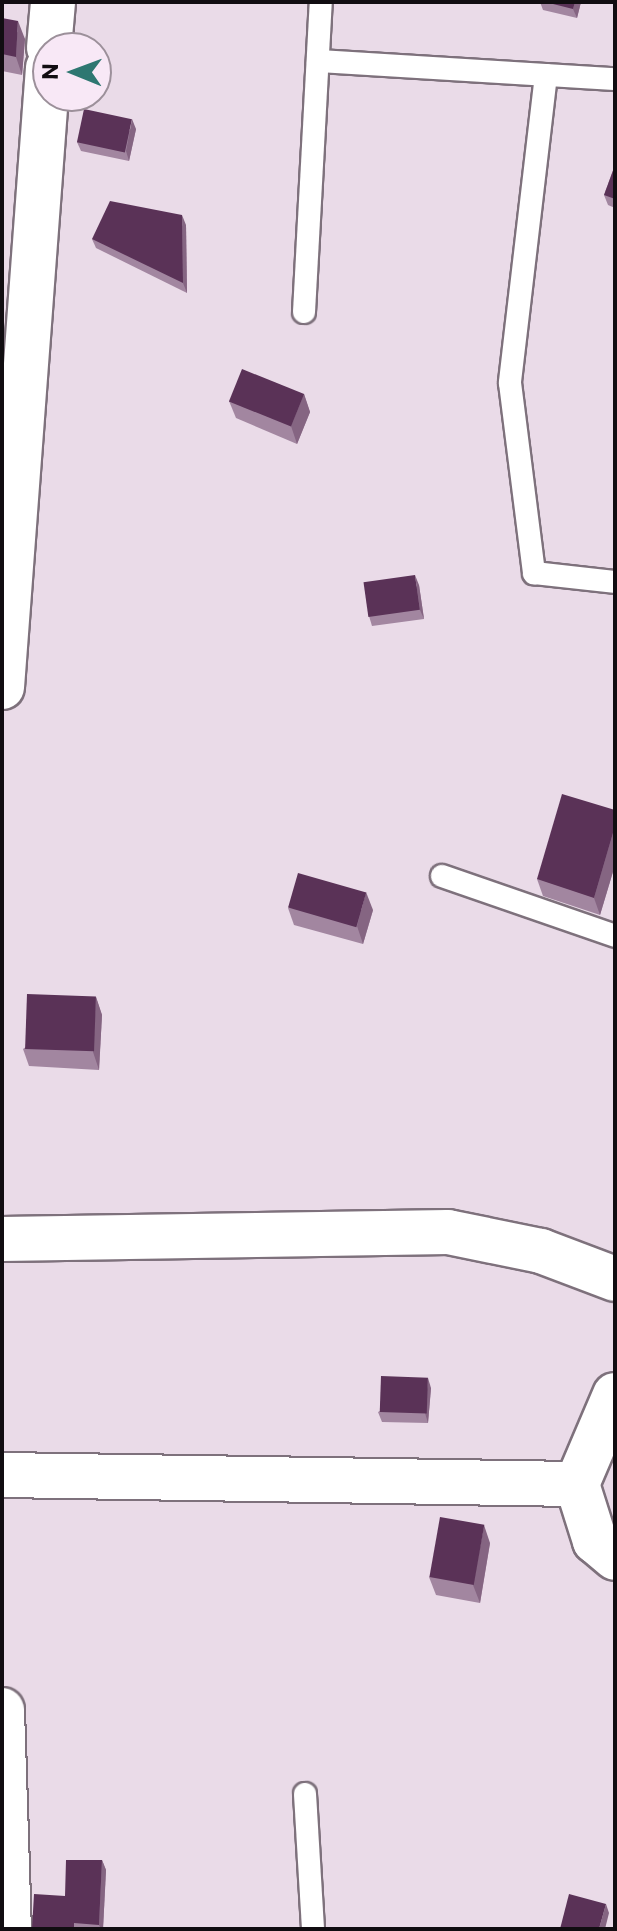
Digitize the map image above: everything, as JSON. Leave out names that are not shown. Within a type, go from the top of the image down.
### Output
[{"type":"street","points":[[50,32],[53,2]]},
{"type":"street","points":[[2,687],[45,112]]},
{"type":"street","points":[[2,1239],[448,1232],[541,1251],[615,1279]]},
{"type":"street","points":[[615,1395],[577,1484],[595,1541],[615,1558]]},
{"type":"street","points":[[2,1475],[577,1484]]},
{"type":"street","points":[[2,1710],[9,1929]]},
{"type":"lane","points":[[304,312],[321,2]]},
{"type":"lane","points":[[318,61],[615,79]]},
{"type":"lane","points":[[546,75],[510,383],[534,573],[615,582]]},
{"type":"lane","points":[[442,876],[615,936]]},
{"type":"lane","points":[[305,1794],[313,1929]]},
{"type":"building","points":[[545,2],[575,2],[573,9]]},
{"type":"building","points":[[2,18],[18,21],[16,57],[2,54]]},
{"type":"building","points":[[83,112],[132,119],[125,152],[77,142]]},
{"type":"building","points":[[615,165],[615,199],[604,195]]},
{"type":"building","points":[[110,201],[182,215],[183,283],[92,239]]},
{"type":"building","points":[[242,369],[304,394],[291,427],[229,401]]},
{"type":"building","points":[[415,575],[420,610],[368,617],[364,582]]},
{"type":"building","points":[[562,794],[615,810],[615,826],[594,898],[537,879]]},
{"type":"building","points":[[298,873],[366,893],[356,927],[288,908]]},
{"type":"building","points":[[27,994],[96,996],[94,1051],[25,1049]]},
{"type":"building","points":[[381,1376],[428,1378],[427,1414],[380,1412]]},
{"type":"building","points":[[440,1517],[484,1525],[474,1585],[429,1577]]},
{"type":"building","points":[[66,1860],[102,1860],[99,1925],[74,1923],[74,1929],[32,1929],[34,1894],[65,1896]]},
{"type":"building","points":[[569,1894],[606,1904],[599,1929],[560,1929]]}]
